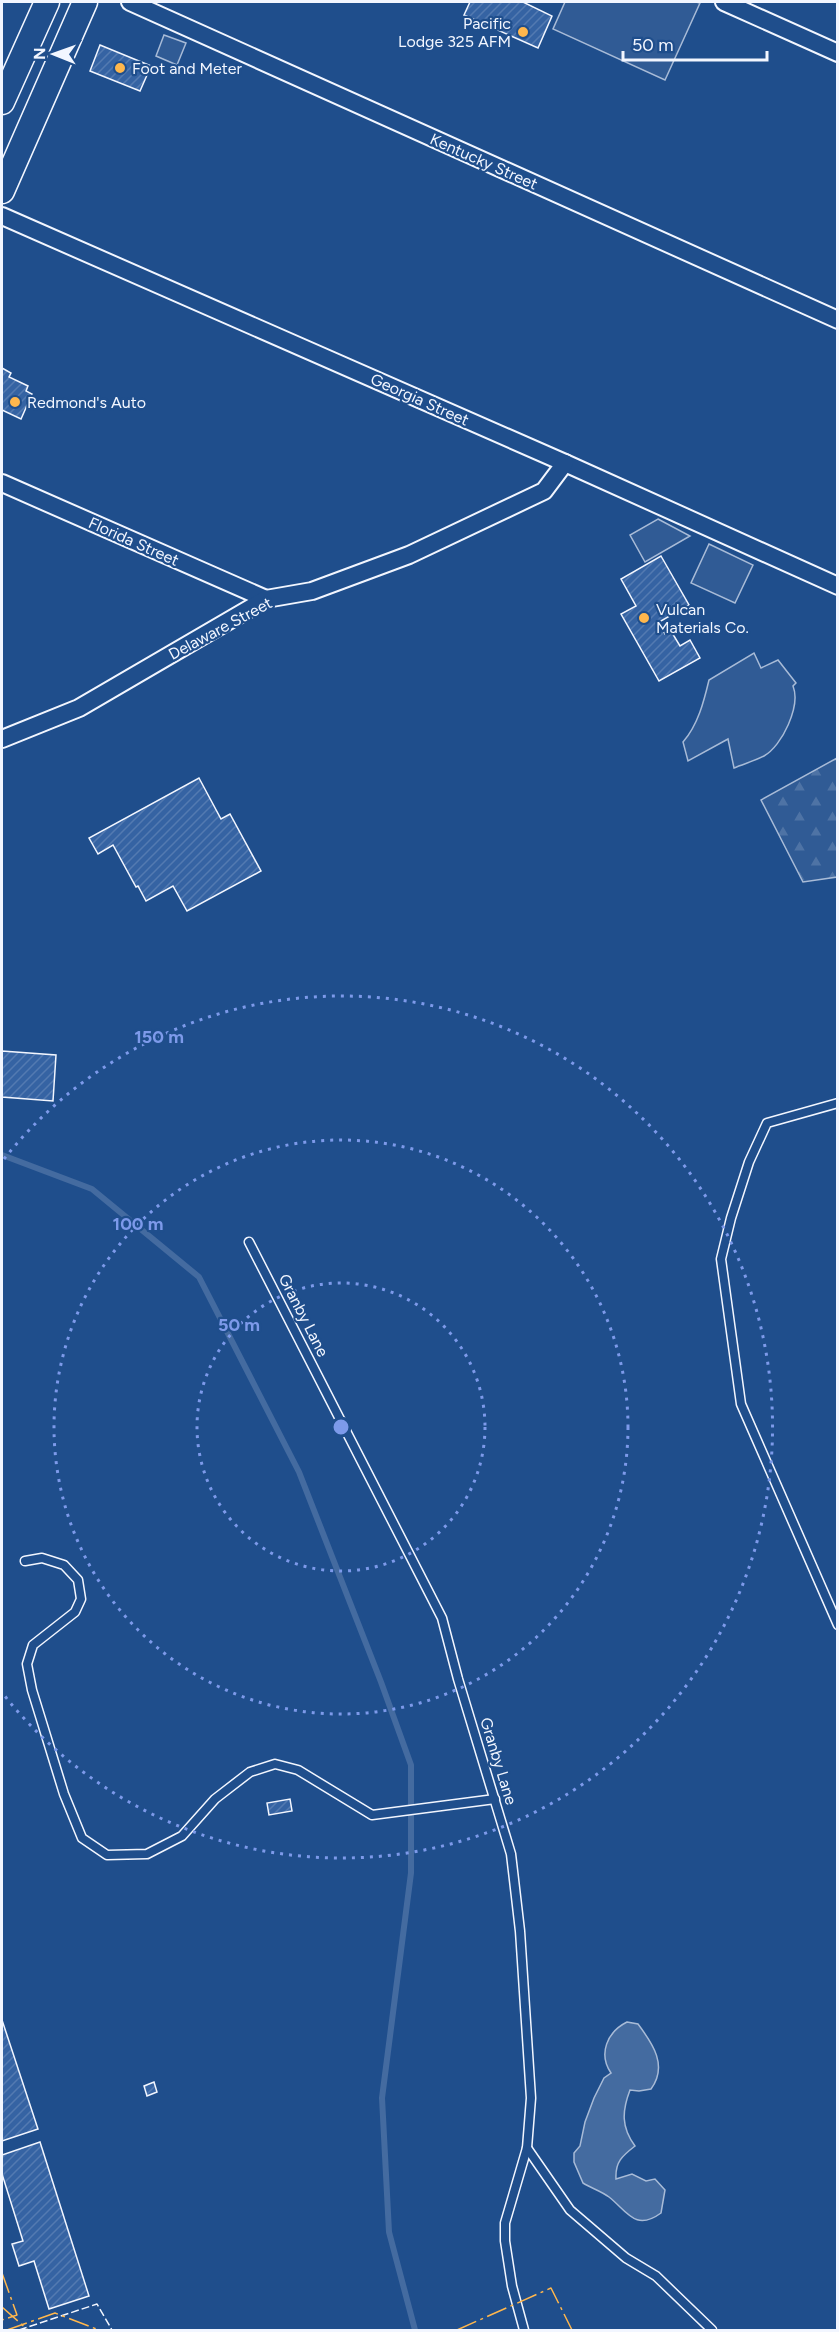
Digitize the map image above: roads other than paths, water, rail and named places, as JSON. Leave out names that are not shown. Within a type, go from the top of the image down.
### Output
[{"type":"main road","points":[[2,102],[47,2]]},
{"type":"main road","points":[[2,191],[85,2]]},
{"type":"street","name":"Kentucky Street","points":[[130,2],[837,320]]},
{"type":"street","points":[[724,2],[837,53]]},
{"type":"street","name":"Georgia Street","points":[[2,216],[565,463],[837,586]]},
{"type":"street","name":"Delaware Street","points":[[2,739],[79,708],[266,599],[312,591],[409,555],[544,491],[565,463]]},
{"type":"street","name":"Florida Street","points":[[2,483],[266,599]]},
{"type":"lane","points":[[837,1103],[767,1122],[749,1162],[720,1259],[741,1404],[837,1625]]},
{"type":"lane","name":"Granby Lane","points":[[249,1242],[442,1618],[511,1854],[520,1931],[531,2098],[527,2148],[505,2223],[505,2241],[512,2286],[525,2331]]},
{"type":"lane","points":[[25,1561],[42,1558],[64,1565],[78,1580],[81,1599],[75,1612],[33,1645],[27,1664],[50,1753],[82,1838],[107,1856],[147,1854],[182,1836],[215,1799],[250,1772],[275,1764],[298,1770],[372,1815],[495,1799]]},
{"type":"lane","points":[[527,2148],[570,2210],[626,2258],[656,2276],[712,2331]]},
{"type":"waterway","points":[[2,1155],[92,1189],[199,1277],[299,1472],[411,1765],[411,1873],[382,2098],[389,2232],[415,2330]]},
{"type":"place","name":"Pacific Lodge 325 AFM","points":[[523,32]]},
{"type":"place","name":"Foot and Meter","points":[[120,68]]},
{"type":"place","name":"Redmond's Auto","points":[[15,402]]},
{"type":"place","name":"Vulcan Materials Co.","points":[[644,618]]}]
